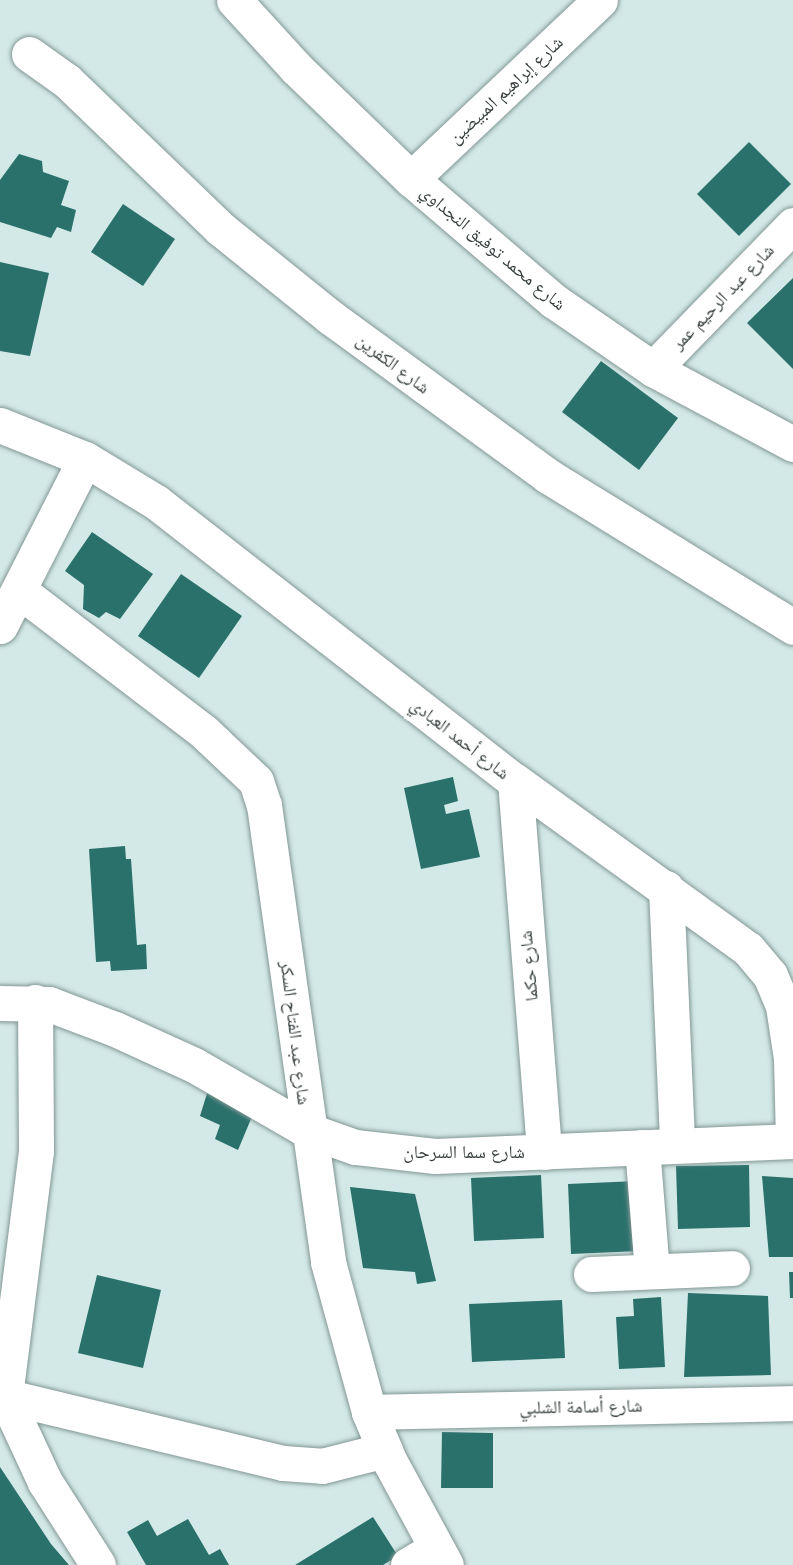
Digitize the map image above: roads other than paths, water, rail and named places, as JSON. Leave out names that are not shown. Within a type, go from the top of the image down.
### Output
[{"type":"street","name":"شارع محمد توفيق النجداوي","points":[[234,0],[296,68],[411,179],[554,301],[653,369],[793,444]]},
{"type":"street","name":"شارع إبراهيم المبيضين","points":[[411,179],[600,0]]},
{"type":"street","name":"شارع الكفرين","points":[[29,54],[67,81],[221,229],[330,317],[548,476],[793,627]]},
{"type":"street","name":"شارع عبد الرحيم عمر","points":[[653,369],[793,225]]},
{"type":"street","name":"شارع أحمد العبادي","points":[[0,425],[85,459],[156,502],[515,781],[748,949],[779,991],[791,1058],[793,1141]]},
{"type":"street","points":[[0,626],[21,592],[85,459]]},
{"type":"street","name":"شارع عبد الفتاح السكر","points":[[21,592],[204,733],[256,781],[264,805],[307,1130],[328,1262],[369,1412],[429,1560]]},
{"type":"street","name":"شارع حكما","points":[[515,781],[544,1152]]},
{"type":"street","points":[[666,888],[677,1145]]},
{"type":"street","points":[[35,1002],[36,1151],[3,1396],[39,1471],[98,1565]]},
{"type":"street","name":"شارع سما السرحان","points":[[0,1003],[35,1002],[63,1008],[194,1065],[307,1130],[355,1147],[408,1154],[544,1152],[793,1141]]},
{"type":"street","points":[[642,1147],[652,1271]]},
{"type":"street","points":[[591,1274],[732,1268]]},
{"type":"street","points":[[3,1396],[283,1463],[322,1466],[385,1450]]},
{"type":"street","name":"شارع أسامة الشلبي","points":[[369,1412],[793,1403]]}]
